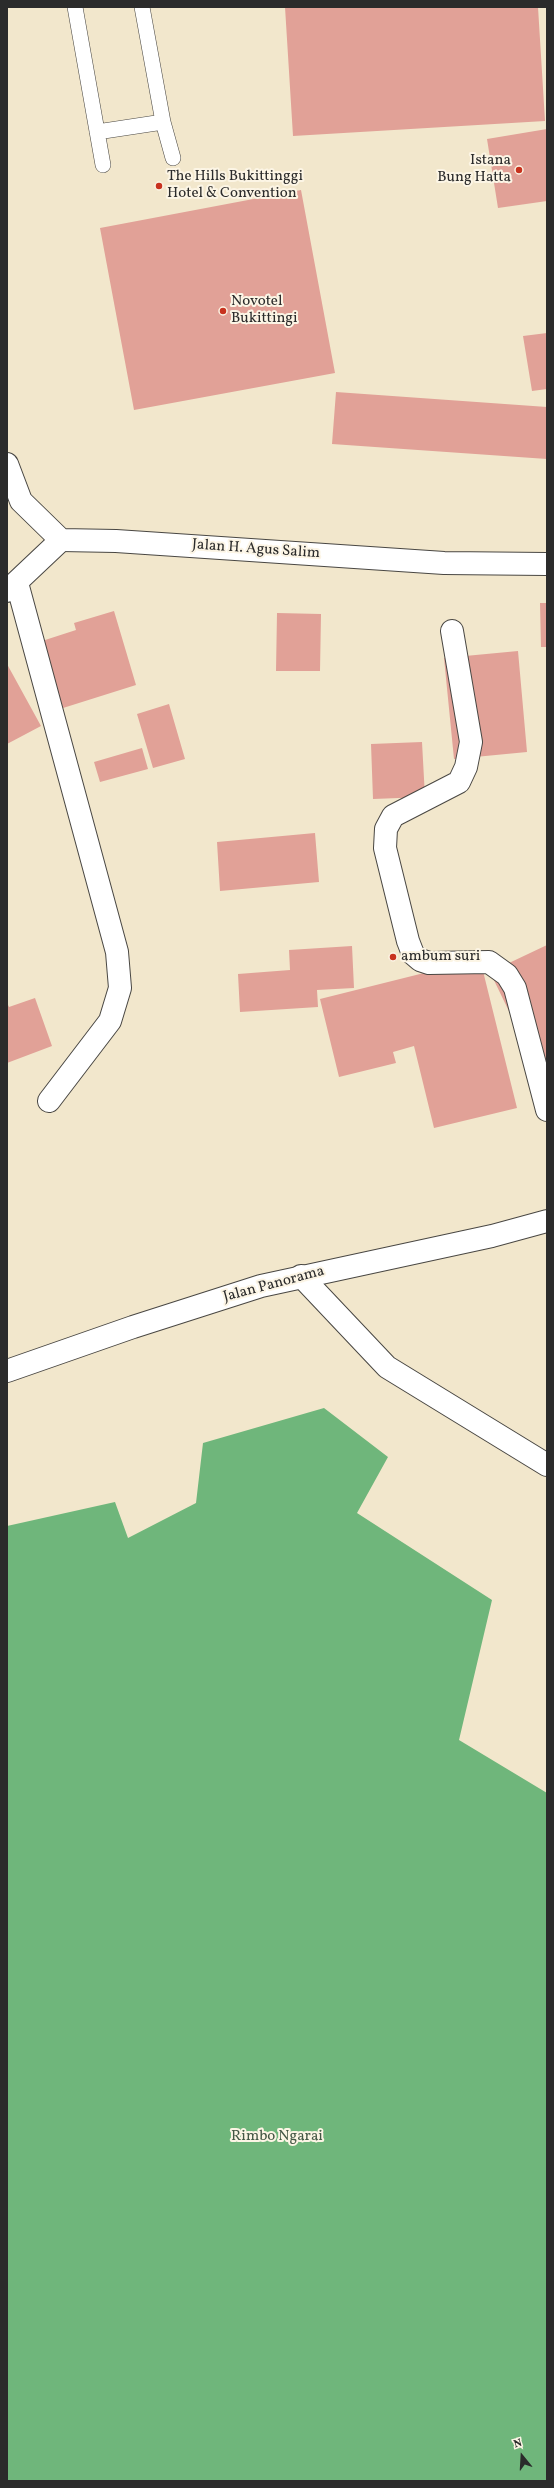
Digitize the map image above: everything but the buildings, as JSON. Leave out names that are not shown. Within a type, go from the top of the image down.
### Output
[{"type":"street","points":[[7,464],[21,501],[61,540],[12,587],[117,952],[120,988],[110,1021],[49,1101]]},
{"type":"street","name":"Jalan H. Agus Salim","points":[[61,540],[116,541],[444,563],[547,564]]},
{"type":"street","points":[[452,631],[471,742],[466,767],[459,782],[393,816],[386,829],[385,848],[408,940],[413,954],[420,960],[429,963],[489,962],[507,975],[515,988],[547,1110]]},
{"type":"street","name":"Jalan Panorama","points":[[7,1371],[132,1327],[261,1286],[301,1276],[492,1236],[547,1221]]},
{"type":"street","points":[[301,1276],[387,1367],[547,1465]]},
{"type":"lane","points":[[75,7],[103,165]]},
{"type":"lane","points":[[142,7],[164,122],[173,158]]},
{"type":"lane","points":[[97,132],[164,122]]},
{"type":"green space","name":"Rimbo Ngarai","points":[[324,1408],[388,1457],[357,1513],[492,1600],[459,1740],[547,1793],[547,2481],[7,2481],[7,1526],[115,1502],[128,1538],[196,1503],[203,1443]]},
{"type":"place","name":"Istana Bung Hatta","points":[[519,170]]},
{"type":"place","name":"The Hills Bukittinggi Hotel & Convention","points":[[159,186]]},
{"type":"place","name":"Novotel Bukittingi","points":[[223,311]]},
{"type":"place","name":"ambum suri","points":[[393,957]]}]
